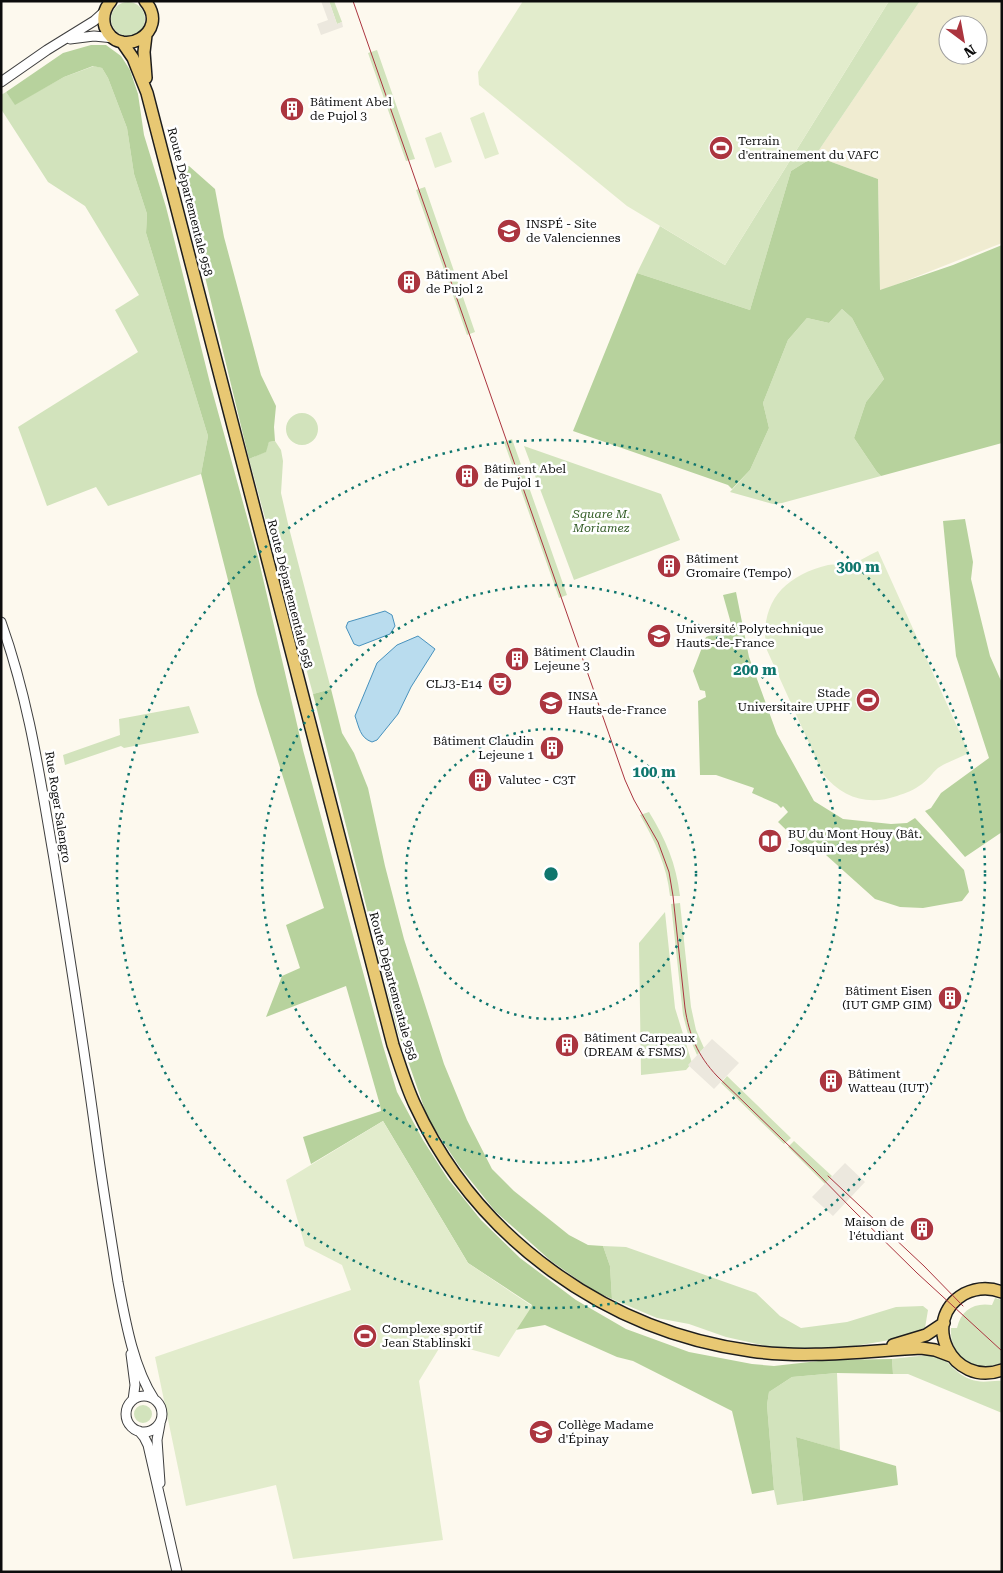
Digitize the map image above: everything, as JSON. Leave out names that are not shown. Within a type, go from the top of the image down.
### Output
[{"type":"main road","name":"Route Départementale 958","points":[[145,1],[150,8],[152,18],[146,34],[144,60],[147,93]]},
{"type":"main road","name":"Route Départementale 958","points":[[109,4],[104,17],[105,26],[133,58],[147,93],[388,1028],[413,1100],[427,1128],[464,1186],[491,1218],[537,1260],[594,1299],[652,1326],[681,1336],[722,1346],[790,1354],[876,1350]]},
{"type":"main road","points":[[118,40],[135,42],[146,34]]},
{"type":"main road","points":[[1000,1289],[977,1290],[960,1297],[950,1308],[944,1324],[944,1340],[951,1356],[967,1370],[988,1373],[1002,1378]]},
{"type":"main road","points":[[876,1350],[926,1335],[944,1324]]},
{"type":"main road","points":[[876,1350],[925,1348],[951,1356]]},
{"type":"main road","points":[[988,1373],[1002,1370]]},
{"type":"street","points":[[1,82],[94,22],[109,4]]},
{"type":"street","points":[[63,41],[76,37],[94,36],[118,40]]},
{"type":"street","name":"Rue Roger Salengro","points":[[1,622],[17,668],[31,727],[76,999],[110,1234],[130,1342]]},
{"type":"street","points":[[130,1342],[148,1389],[161,1409],[157,1440],[161,1498]]},
{"type":"street","points":[[130,1342],[135,1385],[132,1400],[127,1406],[126,1419],[131,1427],[145,1432],[152,1430],[160,1421]]},
{"type":"street","points":[[132,1400],[143,1396],[154,1399]]},
{"type":"street","points":[[138,1431],[147,1443],[177,1572]]},
{"type":"shaded area","points":[[321,1],[329,1],[337,24],[342,22],[343,27],[321,35],[317,24],[328,20]]},
{"type":"shaded area","points":[[920,1],[1002,1],[1002,243],[880,291],[878,179],[815,156]]},
{"type":"shaded area","points":[[712,1039],[739,1063],[714,1089],[688,1065]]},
{"type":"shaded area","points":[[845,1163],[865,1182],[833,1216],[812,1197]]},
{"type":"green space","points":[[329,1],[334,1],[342,22],[337,24]]},
{"type":"green space","points":[[523,1],[889,1],[725,265],[627,206],[479,85],[478,72]]},
{"type":"green space","points":[[889,1],[920,1],[815,156],[791,171],[750,310],[637,273],[660,226],[725,265]]},
{"type":"green space","points":[[128,2],[140,7],[145,19],[140,31],[128,36],[116,31],[111,19],[116,7]]},
{"type":"green space","points":[[91,45],[106,45],[121,56],[130,70],[138,94],[144,135],[166,207],[210,383],[258,557],[303,750],[397,1092],[423,1140],[448,1179],[481,1220],[520,1258],[576,1300],[626,1329],[689,1352],[752,1364],[774,1366],[827,1360],[892,1359],[893,1374],[837,1373],[792,1377],[769,1392],[767,1405],[774,1490],[752,1494],[732,1411],[633,1361],[617,1357],[545,1325],[515,1330],[532,1305],[468,1263],[383,1121],[311,1164],[303,1137],[381,1111],[380,1105],[346,986],[266,1017],[282,976],[300,968],[286,925],[324,908],[257,694],[201,474],[208,436],[146,233],[147,214],[134,174],[127,128],[108,78],[102,68],[93,66],[64,77],[15,105],[6,92],[63,53]]},
{"type":"green space","points":[[377,50],[415,159],[406,161],[368,53]]},
{"type":"green space","points":[[94,66],[102,68],[108,78],[127,128],[134,174],[147,214],[146,233],[208,436],[201,474],[108,506],[96,487],[47,506],[18,427],[138,352],[115,310],[139,295],[85,206],[48,182],[1,109],[1,95],[6,92],[15,104],[64,77]]},
{"type":"green space","points":[[484,112],[499,154],[485,159],[470,118]]},
{"type":"green space","points":[[441,132],[452,162],[435,168],[425,138]]},
{"type":"green space","points":[[815,156],[878,179],[880,290],[953,265],[1002,245],[1002,443],[881,476],[854,438],[866,402],[884,379],[852,318],[842,309],[829,323],[807,318],[788,340],[763,403],[769,428],[750,470],[732,489],[728,485],[573,431],[637,273],[750,310],[791,171]]},
{"type":"green space","points":[[189,166],[215,189],[224,237],[261,375],[276,406],[275,441],[269,442],[266,452],[249,459],[179,169]]},
{"type":"green space","points":[[425,187],[475,332],[467,335],[416,190]]},
{"type":"green space","points":[[842,309],[852,318],[884,379],[866,402],[854,438],[881,476],[773,504],[730,492],[750,470],[769,428],[763,403],[788,340],[807,318],[829,323]]},
{"type":"green space","points":[[302,413],[313,418],[318,429],[313,440],[302,445],[291,440],[286,429],[291,418]]},
{"type":"green space","points":[[512,439],[567,595],[559,598],[504,442]]},
{"type":"green space","points":[[275,441],[281,450],[283,461],[281,493],[331,689],[313,694],[249,459],[265,452],[269,442]]},
{"type":"green space","name":"Square M. Moriamez","points":[[524,446],[661,494],[680,540],[574,580]]},
{"type":"green space","points":[[965,519],[973,562],[971,579],[990,656],[1002,683],[1002,832],[965,857],[925,811],[931,808],[941,793],[989,758],[956,656],[943,521]]},
{"type":"green space","name":"Stade Universitaire UPHF","points":[[878,551],[969,753],[938,768],[913,790],[886,799],[866,800],[856,798],[838,789],[823,774],[766,648],[765,632],[771,604],[787,584],[812,570],[831,565],[850,565]]},
{"type":"green space","points":[[736,592],[749,657],[777,734],[814,801],[843,819],[891,824],[907,823],[915,818],[964,870],[969,892],[962,901],[923,908],[900,907],[875,899],[826,855],[828,852],[815,841],[806,849],[778,822],[788,812],[783,806],[781,808],[777,804],[752,793],[754,788],[716,775],[700,775],[698,701],[706,697],[705,691],[700,690],[693,671],[706,637],[732,627],[723,595]]},
{"type":"green space","points":[[331,689],[342,733],[354,753],[368,788],[385,866],[404,939],[444,1064],[467,1120],[492,1169],[514,1191],[569,1235],[588,1245],[603,1246],[610,1266],[612,1299],[594,1291],[551,1261],[495,1211],[459,1166],[428,1119],[397,1029],[313,694]]},
{"type":"green space","points":[[189,706],[199,733],[124,748],[121,746],[65,765],[63,755],[120,735],[119,719]]},
{"type":"green space","points":[[649,812],[669,852],[676,873],[680,896],[670,896],[660,854],[640,815]]},
{"type":"green space","points":[[680,903],[691,1007],[696,1030],[704,1048],[697,1055],[688,1034],[683,1015],[671,904]]},
{"type":"green space","points":[[665,912],[675,1008],[692,1063],[686,1070],[641,1075],[639,943]]},
{"type":"green space","points":[[727,1076],[791,1138],[784,1144],[721,1083]]},
{"type":"green space","name":"Complexe sportif Jean Stablinski","points":[[383,1121],[468,1263],[532,1306],[499,1357],[443,1342],[419,1381],[443,1540],[293,1559],[276,1485],[186,1506],[155,1357],[351,1290],[342,1265],[305,1246],[286,1180]]},
{"type":"green space","points":[[794,1141],[832,1176],[825,1184],[788,1147]]},
{"type":"green space","points":[[603,1246],[626,1247],[756,1293],[780,1316],[801,1328],[847,1322],[896,1307],[923,1306],[928,1310],[925,1328],[896,1339],[843,1348],[779,1349],[726,1337],[689,1324],[657,1318],[612,1299],[610,1266]]},
{"type":"green space","points":[[995,1298],[1002,1300],[1002,1363],[992,1366],[974,1364],[959,1355],[954,1347],[951,1328],[957,1328],[962,1316],[969,1309],[985,1304],[992,1305]]},
{"type":"green space","points":[[937,1354],[959,1373],[970,1379],[980,1382],[1002,1381],[1002,1413],[908,1374],[893,1374],[892,1359]]},
{"type":"green space","points":[[837,1373],[840,1450],[796,1437],[803,1501],[777,1505],[767,1405],[769,1392],[792,1377]]},
{"type":"green space","points":[[143,1405],[149,1408],[152,1414],[149,1420],[143,1423],[137,1420],[134,1414],[137,1408]]},
{"type":"green space","points":[[796,1437],[896,1466],[898,1485],[803,1501]]},
{"type":"water","points":[[385,611],[392,615],[395,626],[390,634],[359,646],[354,644],[346,627],[348,622]]},
{"type":"water","points":[[418,636],[435,649],[411,687],[398,714],[377,740],[372,742],[360,732],[355,716],[377,663],[397,645]]},
{"type":"tram line","points":[[353,1],[625,780],[658,842],[669,872],[685,1008],[695,1045],[717,1076],[917,1273],[1002,1351]]},
{"type":"tram line","points":[[828,1176],[924,1266],[963,1306]]},
{"type":"place","name":"Bâtiment Abel de Pujol 3","points":[[292,109]]},
{"type":"place","name":"Terrain d'entrainement du VAFC","points":[[721,148]]},
{"type":"place","name":"INSPÉ - Site de Valenciennes","points":[[509,231]]},
{"type":"place","name":"Bâtiment Abel de Pujol 2","points":[[409,282]]},
{"type":"place","name":"Bâtiment Abel de Pujol 1","points":[[467,476]]},
{"type":"place","name":"Bâtiment Gromaire (Tempo)","points":[[669,566]]},
{"type":"place","name":"Université Polytechnique Hauts-de-France","points":[[659,636]]},
{"type":"place","name":"Bâtiment Claudin Lejeune 3","points":[[517,659]]},
{"type":"place","name":"CLJ3-E14","points":[[500,684]]},
{"type":"place","name":"Stade Universitaire UPHF","points":[[868,700]]},
{"type":"place","name":"INSA Hauts-de-France","points":[[551,703]]},
{"type":"place","name":"Bâtiment Claudin Lejeune 1","points":[[552,748]]},
{"type":"place","name":"Valutec - C3T","points":[[480,780]]},
{"type":"place","name":"BU du Mont Houy (Bât. Josquin des prés)","points":[[770,841]]},
{"type":"place","name":"Bâtiment Eisen (IUT GMP GIM)","points":[[950,998]]},
{"type":"place","name":"Bâtiment Carpeaux (DREAM & FSMS)","points":[[567,1045]]},
{"type":"place","name":"Bâtiment Watteau (IUT)","points":[[831,1081]]},
{"type":"place","name":"Maison de l'étudiant","points":[[922,1229]]},
{"type":"place","name":"Complexe sportif Jean Stablinski","points":[[365,1336]]},
{"type":"place","name":"Collège Madame d'Épinay","points":[[541,1432]]}]
